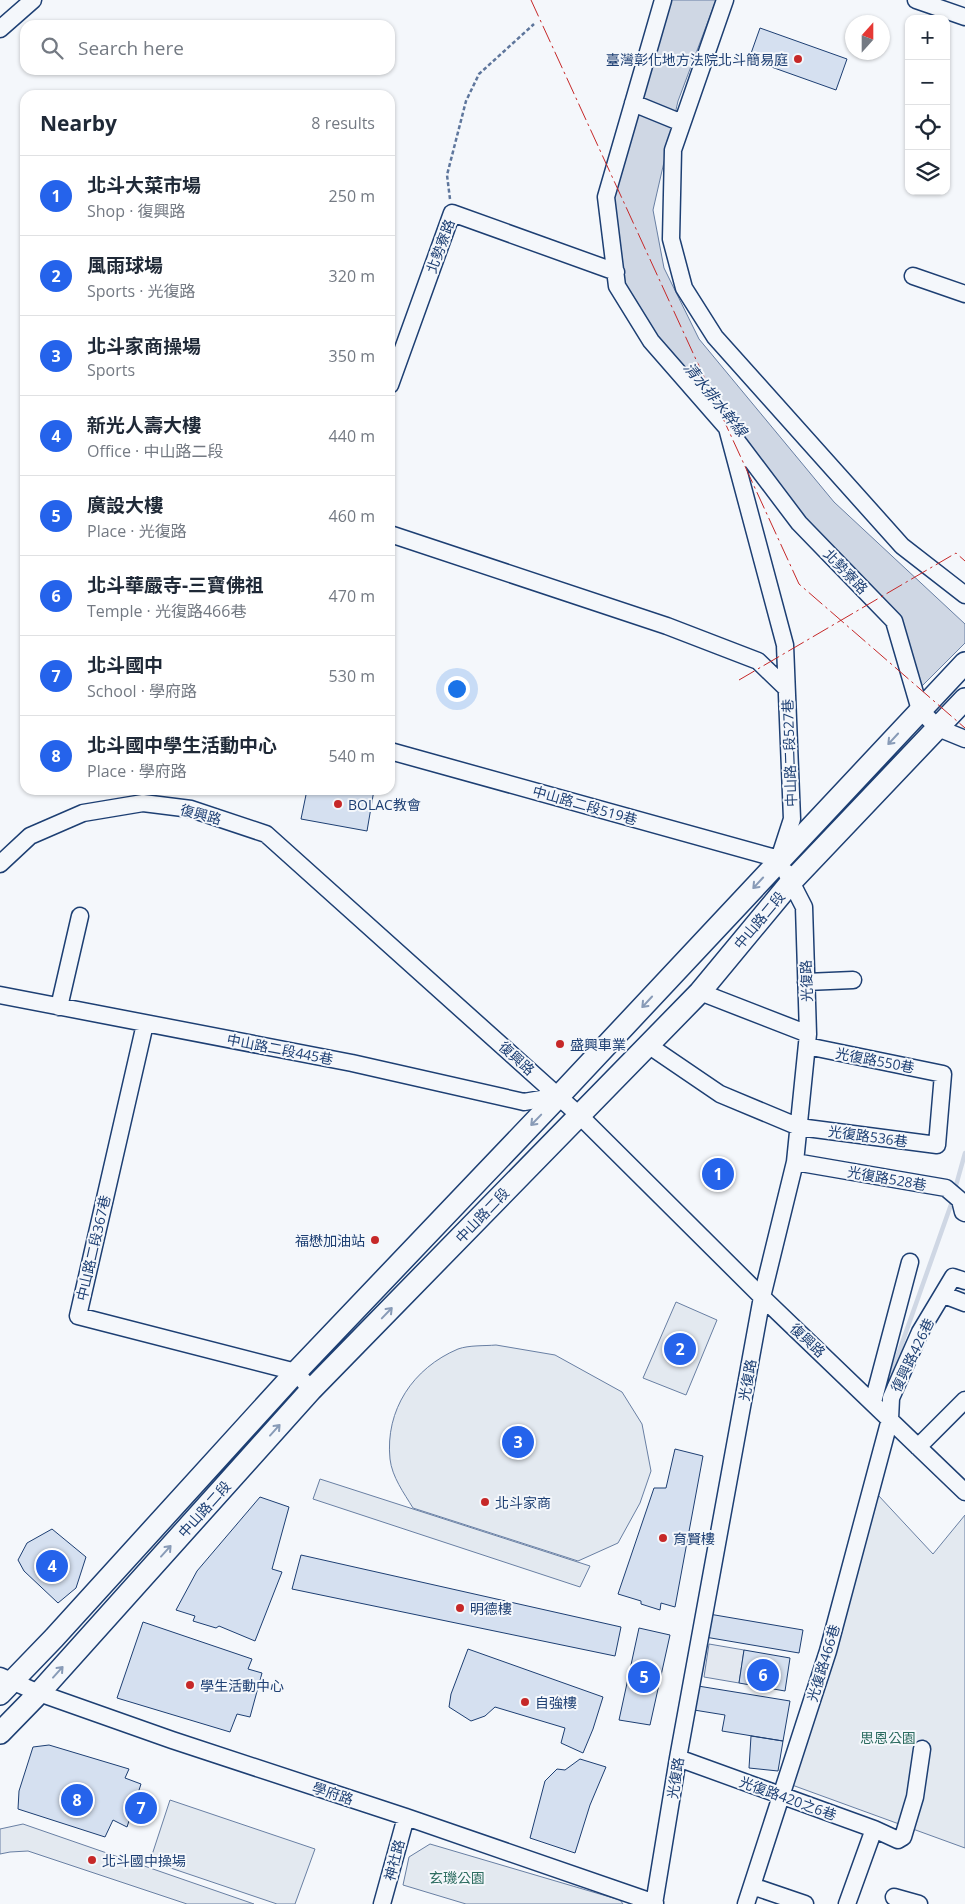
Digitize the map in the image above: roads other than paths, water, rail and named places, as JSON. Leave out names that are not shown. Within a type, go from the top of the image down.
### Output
[{"type":"main road","name":"中山路二段","points":[[4,1684],[54,1638],[296,1372],[559,1096],[779,859],[965,663]]},
{"type":"main road","name":"中山路二段","points":[[0,1733],[39,1693],[311,1390],[700,992],[792,881],[965,699]]},
{"type":"street","points":[[0,29],[33,0]]},
{"type":"street","name":"北勢寮路","points":[[663,0],[606,197],[617,286],[651,340],[727,428],[799,523],[894,621],[920,710],[938,728]]},
{"type":"street","points":[[726,0],[673,150],[671,239],[684,288],[715,337],[902,546],[965,595]]},
{"type":"street","points":[[916,0],[965,17]]},
{"type":"street","points":[[633,103],[682,123]]},
{"type":"street","name":"北勢寮路","points":[[395,372],[452,213],[616,272]]},
{"type":"street","points":[[913,276],[965,294]]},
{"type":"street","name":"中山路二段527巷","points":[[727,428],[785,645],[792,818],[779,859]]},
{"type":"street","points":[[395,536],[668,626],[758,661],[786,688]]},
{"type":"street","points":[[938,728],[965,739]]},
{"type":"street","name":"中山路二段519巷","points":[[395,752],[779,859]]},
{"type":"street","name":"復興路","points":[[0,864],[30,836],[83,813],[143,803],[191,809],[266,834],[559,1096],[965,1492]]},
{"type":"street","name":"光復路","points":[[654,1903],[678,1758],[762,1296],[795,1162],[807,1040],[804,907],[779,859]]},
{"type":"street","points":[[59,1007],[80,916]]},
{"type":"street","points":[[806,982],[854,980]]},
{"type":"street","name":"光復路550巷","points":[[700,992],[807,1040],[942,1074],[936,1146]]},
{"type":"street","name":"中山路二段445巷","points":[[0,995],[352,1063],[524,1102],[559,1096]]},
{"type":"street","name":"中山路二段367巷","points":[[145,1024],[78,1316],[296,1372]]},
{"type":"street","name":"光復路536巷","points":[[648,1046],[720,1094],[799,1127],[936,1146]]},
{"type":"street","name":"光復路528巷","points":[[795,1162],[946,1188],[960,1200],[963,1212],[965,1213]]},
{"type":"street","points":[[873,1402],[910,1262]]},
{"type":"street","name":"復興路426巷","points":[[890,1419],[891,1398],[920,1332],[944,1295],[953,1277],[965,1281]]},
{"type":"street","points":[[944,1295],[965,1302]]},
{"type":"street","points":[[296,1372],[311,1390]]},
{"type":"street","points":[[918,1447],[965,1400]]},
{"type":"street","name":"光復路466巷","points":[[746,1904],[828,1651],[890,1419]]},
{"type":"street","name":"學府路","points":[[4,1684],[39,1693],[172,1740],[406,1817],[654,1903]]},
{"type":"street","name":"光復路420之6巷","points":[[678,1758],[874,1829],[898,1840],[903,1836],[915,1797],[922,1749]]},
{"type":"street","name":"神社路","points":[[382,1904],[406,1817]]},
{"type":"street","points":[[847,1904],[874,1829]]},
{"type":"street","points":[[752,1886],[805,1904]]},
{"type":"street","points":[[894,1897],[919,1904]]},
{"type":"water","name":"清水排水幹線","points":[[662,0],[716,0],[678,101],[653,210],[664,268],[699,339],[834,502],[965,624],[965,643],[920,688],[893,626],[663,354],[623,290],[608,222]]},
{"type":"waterway","points":[[955,1189],[965,1153]]},
{"type":"waterway","points":[[889,1380],[953,1199]]},
{"type":"place","name":"臺灣彰化地方法院北斗簡易庭","points":[[798,59]]},
{"type":"place","name":"BOLAC教會","points":[[338,804]]},
{"type":"place","name":"盛興車業","points":[[560,1044]]},
{"type":"place","name":"北斗大菜市場","points":[[718,1174]]},
{"type":"place","name":"福懋加油站","points":[[375,1240]]},
{"type":"place","name":"風雨球場","points":[[680,1349]]},
{"type":"place","name":"北斗家商操場","points":[[518,1442]]},
{"type":"place","name":"北斗家商","points":[[485,1502]]},
{"type":"place","name":"育賢樓","points":[[663,1538]]},
{"type":"place","name":"新光人壽大樓","points":[[52,1566]]},
{"type":"place","name":"明德樓","points":[[460,1608]]},
{"type":"place","name":"北斗華嚴寺-三寶佛祖","points":[[763,1675]]},
{"type":"place","name":"廣設大樓","points":[[644,1677]]},
{"type":"place","name":"學生活動中心","points":[[190,1685]]},
{"type":"place","name":"自強樓","points":[[525,1702]]},
{"type":"place","name":"北斗國中學生活動中心","points":[[77,1800]]},
{"type":"place","name":"北斗國中","points":[[141,1808]]},
{"type":"place","name":"北斗國中操場","points":[[92,1860]]},
{"type":"park label","name":"思恩公園","points":[[888,1737]]},
{"type":"park label","name":"玄璣公園","points":[[457,1877]]}]
